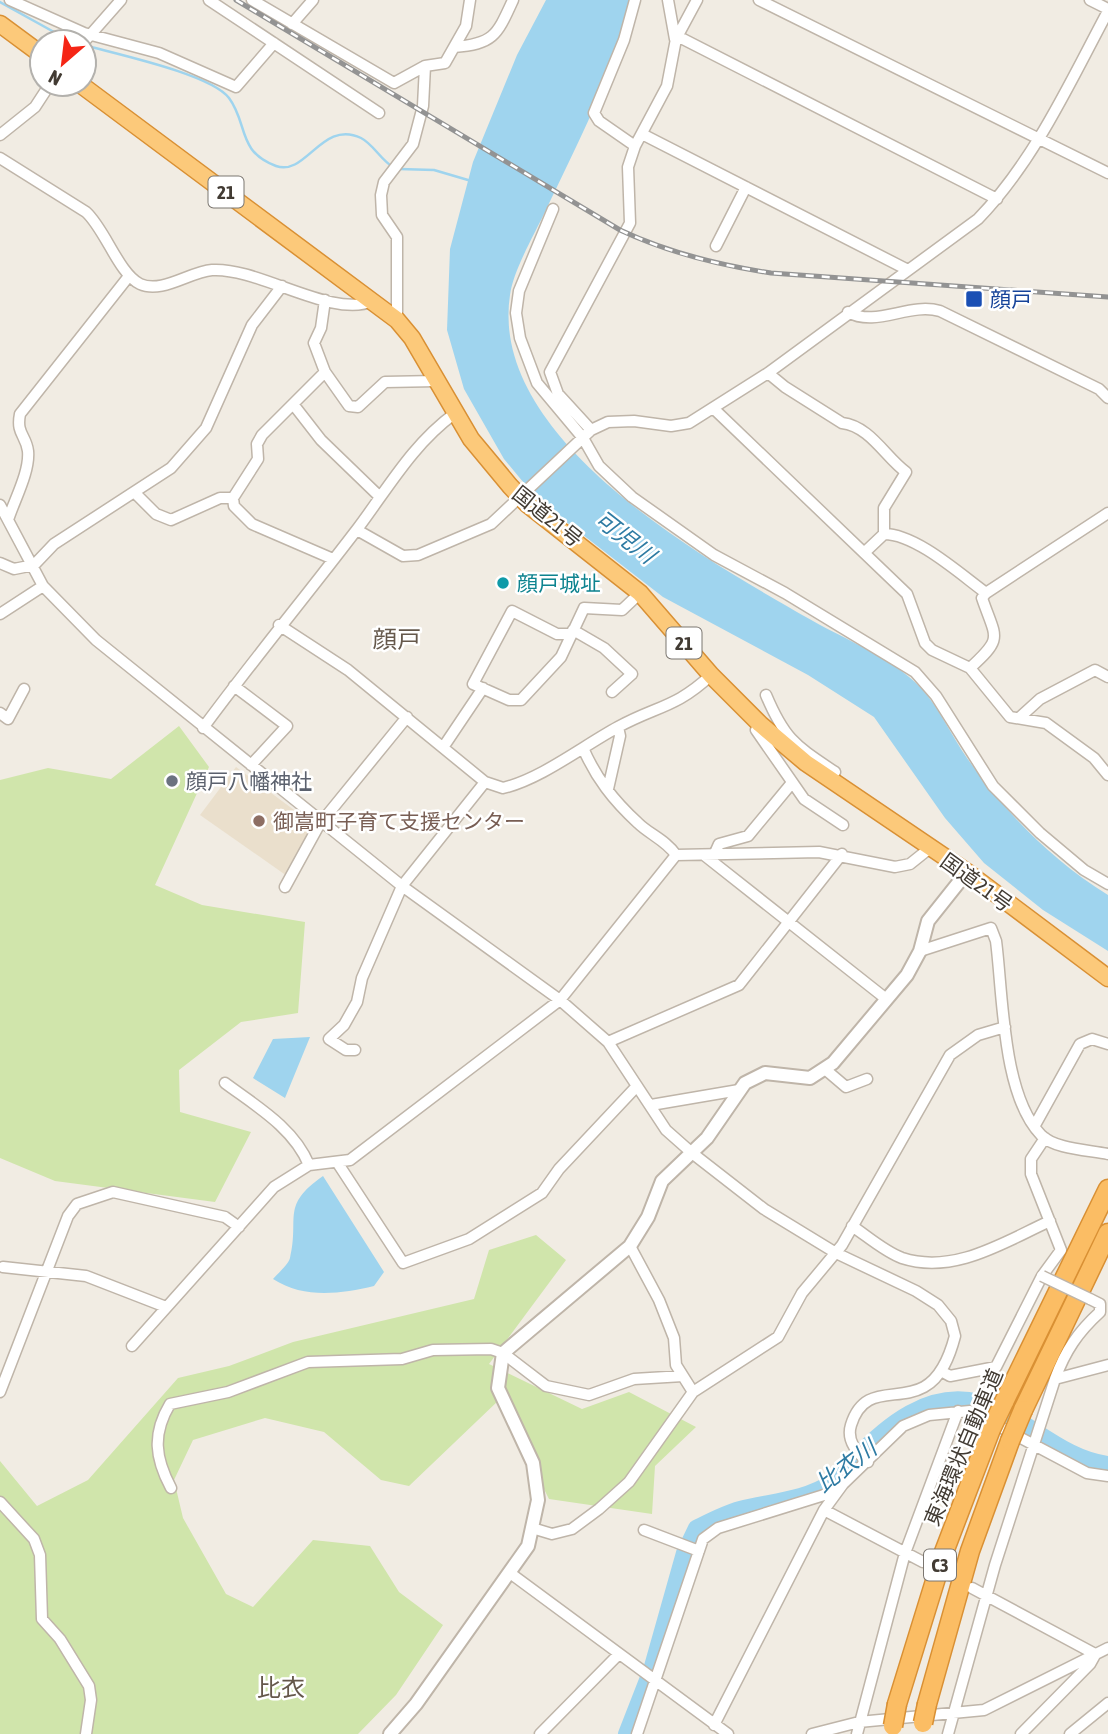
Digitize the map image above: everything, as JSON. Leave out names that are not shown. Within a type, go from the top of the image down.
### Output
[{"type":"highway","points":[[0,24],[28,45]]},
{"type":"highway","name":"国道21号","points":[[98,97],[397,320],[412,338],[454,414],[488,462],[640,593],[711,675],[760,724],[778,734],[806,763],[967,872],[1108,978]]},
{"type":"highway","name":"東海環状自動車道","points":[[892,1730],[897,1704],[944,1552],[991,1429],[1108,1189]]},
{"type":"highway","name":"東海環状自動車道","points":[[922,1729],[970,1551],[1010,1441],[1108,1233]]},
{"type":"street","points":[[10,0],[72,28]]},
{"type":"street","points":[[97,28],[121,0]]},
{"type":"street","points":[[209,0],[379,113]]},
{"type":"street","points":[[252,0],[394,83],[425,66],[445,63],[466,26],[470,0]]},
{"type":"street","points":[[292,24],[313,0]]},
{"type":"street","points":[[454,47],[478,45],[497,35],[513,0]]},
{"type":"street","points":[[635,0],[624,40],[594,113],[599,121],[635,146]]},
{"type":"street","points":[[668,0],[676,40]]},
{"type":"street","points":[[591,430],[558,394],[550,372],[630,223],[628,167],[635,146],[667,86],[676,40],[697,0]]},
{"type":"street","points":[[759,0],[1108,173]]},
{"type":"street","points":[[356,530],[402,556],[418,555],[491,524],[591,430],[608,422],[634,421],[671,426],[689,423],[768,373],[978,219],[997,199],[1039,137],[1108,10],[1090,0]]},
{"type":"street","points":[[98,36],[159,53],[236,87],[274,43]]},
{"type":"street","points":[[676,40],[683,39],[997,199]]},
{"type":"street","points":[[397,320],[397,237],[382,215],[381,195],[384,183],[413,144],[423,106],[425,66]]},
{"type":"street","points":[[0,135],[35,107],[41,98]]},
{"type":"street","points":[[642,134],[908,270]]},
{"type":"street","points":[[0,158],[95,220],[129,276],[138,283],[157,287],[188,274],[229,270],[326,300],[363,305],[373,301]]},
{"type":"street","points":[[716,246],[746,187]]},
{"type":"street","points":[[553,209],[519,291],[516,313],[525,356],[537,383],[583,438],[608,476],[676,530],[915,672],[936,696],[993,786],[1084,870],[1108,884]]},
{"type":"street","points":[[9,517],[27,460],[28,450],[17,429],[20,414],[129,276]]},
{"type":"street","points":[[0,563],[14,569],[34,565],[54,544],[171,468],[196,443],[206,428],[252,325],[282,286]]},
{"type":"street","points":[[326,300],[321,328],[314,343],[325,372],[349,406],[358,407],[386,382],[435,377]]},
{"type":"street","points":[[848,312],[858,318],[917,309],[940,311],[1099,388],[1108,398]]},
{"type":"street","points":[[325,372],[262,435],[257,444],[258,459],[233,498],[234,506],[252,524],[333,559]]},
{"type":"street","points":[[768,373],[842,423],[852,424],[886,450],[888,459],[906,472],[884,508],[884,534]]},
{"type":"street","points":[[293,404],[321,440],[380,498]]},
{"type":"street","points":[[713,408],[908,594],[925,643],[932,650],[970,668],[1010,717],[1046,723],[1094,758],[1108,775]]},
{"type":"street","points":[[203,728],[279,625],[356,530],[406,459],[454,414]]},
{"type":"street","points":[[135,493],[156,513],[172,520],[220,498],[233,498]]},
{"type":"street","points":[[0,505],[9,517],[43,586],[96,640],[402,886],[561,1000],[608,1042],[666,1130],[692,1153],[764,1209],[836,1254],[916,1292],[946,1313],[955,1336],[941,1371],[923,1388],[870,1399],[856,1411],[849,1428],[853,1446],[869,1462]]},
{"type":"street","points":[[970,668],[993,647],[996,640],[982,598],[986,593],[1108,513]]},
{"type":"street","points":[[865,552],[884,534],[892,534],[933,553],[986,593]]},
{"type":"street","points":[[0,614],[43,586]]},
{"type":"street","points":[[612,692],[632,674],[604,648],[572,632],[557,634],[512,611],[473,684],[509,700],[522,700],[561,657],[572,632],[584,608],[622,610],[640,593]]},
{"type":"street","points":[[279,625],[348,670],[494,787],[512,786],[618,727],[671,706],[688,696],[711,675]]},
{"type":"street","points":[[1019,718],[1040,698],[1095,670],[1106,673]]},
{"type":"street","points":[[234,686],[287,726],[251,765]]},
{"type":"street","points":[[444,747],[483,688]]},
{"type":"street","points":[[0,713],[9,719],[24,689]]},
{"type":"street","points":[[766,695],[778,734],[835,772]]},
{"type":"street","points":[[285,887],[324,821],[407,717]]},
{"type":"street","points":[[760,724],[756,730],[792,785],[804,799],[843,825]]},
{"type":"street","points":[[608,789],[620,736],[618,727]]},
{"type":"street","points":[[583,748],[598,782],[608,789],[639,825],[676,855],[842,854],[895,867],[909,864],[930,848]]},
{"type":"street","points":[[355,1050],[346,1050],[329,1039],[344,1025],[357,1002],[362,978],[402,886],[485,782]]},
{"type":"street","points":[[715,853],[719,844],[748,836],[792,785]]},
{"type":"street","points":[[608,1042],[739,985],[842,854]]},
{"type":"street","points":[[132,1346],[274,1187],[309,1165],[350,1160],[381,1140],[561,1000],[676,855]]},
{"type":"street","points":[[704,855],[885,998]]},
{"type":"street","points":[[390,1734],[416,1704],[528,1546],[538,1500],[533,1463],[498,1388],[503,1353],[630,1245],[648,1217],[662,1181],[719,1123],[745,1083],[765,1073],[810,1077],[826,1070],[907,975],[920,951],[928,920],[967,872]]},
{"type":"street","points":[[920,951],[991,928],[996,941],[1004,1027],[1012,1077],[1035,1125],[1045,1138],[1054,1142],[1108,1154]]},
{"type":"street","points":[[532,1528],[552,1534],[572,1529],[599,1509],[629,1482],[693,1392],[778,1336],[802,1293],[836,1254],[950,1055],[978,1035],[1004,1027]]},
{"type":"street","points":[[1035,1125],[1080,1044],[1092,1039],[1108,1044]]},
{"type":"street","points":[[826,1070],[846,1087],[867,1079]]},
{"type":"street","points":[[225,1083],[278,1123],[302,1148],[309,1165]]},
{"type":"street","points":[[337,1163],[403,1264],[470,1239],[542,1193],[559,1169],[638,1086]]},
{"type":"street","points":[[651,1105],[739,1090]]},
{"type":"street","points":[[941,1371],[950,1376],[988,1371],[996,1367],[1042,1276],[1061,1250],[1031,1174],[1031,1159],[1045,1138]]},
{"type":"street","points":[[0,1392],[72,1210],[77,1204],[106,1193],[121,1193],[225,1217],[239,1227]]},
{"type":"street","points":[[852,1226],[900,1258],[924,1262],[957,1262],[1050,1222]]},
{"type":"street","points":[[630,1245],[666,1317],[674,1338],[675,1359],[693,1392]]},
{"type":"street","points":[[3,1267],[86,1276],[166,1307]]},
{"type":"street","points":[[948,1734],[986,1595],[1055,1379],[1064,1355],[1080,1329],[1100,1312],[1100,1304],[1042,1276]]},
{"type":"street","points":[[171,1488],[160,1467],[156,1451],[158,1426],[170,1404],[188,1397],[229,1392],[318,1361],[402,1359],[433,1350],[464,1348],[503,1353],[546,1386],[589,1395],[635,1378],[682,1376]]},
{"type":"street","points":[[1055,1379],[1108,1365]]},
{"type":"street","points":[[857,1734],[905,1553],[958,1411]]},
{"type":"street","points":[[715,1725],[824,1510],[838,1491],[903,1426],[929,1415],[970,1411],[1087,1473],[1108,1476]]},
{"type":"street","points":[[638,1734],[703,1539],[718,1528],[838,1491]]},
{"type":"street","points":[[0,1502],[34,1539],[40,1555],[42,1619],[60,1639],[89,1686],[91,1700],[86,1734]]},
{"type":"street","points":[[824,1510],[923,1562]]},
{"type":"street","points":[[644,1530],[699,1551]]},
{"type":"street","points":[[510,1573],[727,1734]]},
{"type":"street","points":[[972,1588],[1096,1654]]},
{"type":"street","points":[[812,1734],[859,1722],[954,1714],[996,1705],[1108,1648]]},
{"type":"street","points":[[1021,1734],[1090,1664],[1096,1654]]},
{"type":"street","points":[[540,1734],[618,1655]]},
{"type":"street","points":[[1070,1734],[1108,1703]]},
{"type":"shaded area","name":"御嵩町子育て支援センター","points":[[236,767],[317,827],[287,876],[200,815]]},
{"type":"green space","points":[[179,726],[209,767],[155,885],[202,905],[305,922],[298,1013],[241,1022],[179,1070],[180,1112],[251,1132],[215,1202],[55,1181],[0,1158],[0,780],[48,768],[111,779]]},
{"type":"green space","points":[[536,1235],[566,1260],[489,1364],[582,1409],[629,1392],[696,1427],[655,1466],[652,1514],[549,1499],[499,1400],[409,1486],[381,1480],[324,1432],[265,1418],[193,1440],[174,1480],[183,1518],[226,1594],[253,1607],[313,1540],[370,1546],[399,1592],[443,1625],[396,1695],[358,1734],[0,1734],[0,1461],[37,1506],[88,1480],[178,1378],[229,1366],[293,1342],[474,1299],[489,1250]]},
{"type":"water","name":"可児川","points":[[546,0],[629,0],[623,28],[605,82],[512,285],[512,348],[533,399],[569,446],[614,490],[665,530],[769,596],[884,659],[910,677],[927,695],[967,758],[1013,816],[1048,851],[1108,895],[1108,951],[1043,910],[984,863],[945,818],[874,717],[808,675],[663,597],[538,500],[504,459],[464,389],[447,330],[450,249],[473,162],[517,55]]},
{"type":"water","points":[[310,1037],[285,1098],[253,1078],[273,1039]]},
{"type":"water","points":[[323,1176],[384,1272],[374,1286],[322,1293],[297,1290],[273,1279],[290,1258],[296,1204],[310,1186]]},
{"type":"waterway","points":[[0,2],[47,28]]},
{"type":"waterway","points":[[98,49],[184,73],[219,89],[235,108],[249,145],[255,153],[276,166],[296,164],[325,141],[347,134],[361,138],[393,167]]},
{"type":"waterway","points":[[399,169],[434,170],[468,180]]},
{"type":"waterway","name":"比衣川","points":[[626,1734],[651,1670],[684,1553],[696,1528],[734,1511],[799,1496],[821,1488],[838,1477],[867,1446],[894,1423],[926,1405],[943,1401],[961,1399],[996,1408],[1074,1454],[1108,1464]]},
{"type":"tunnel","points":[[923,1562],[962,1583]]},
{"type":"railway","points":[[236,0],[620,230],[675,252],[771,273],[1108,297]]},
{"type":"place","name":"顔戸","points":[[974,299]]},
{"type":"place","name":"顔戸城址","points":[[503,583]]},
{"type":"place","name":"顔戸八幡神社","points":[[172,781]]},
{"type":"place","name":"御嵩町子育て支援センター","points":[[259,821]]},
{"type":"district","name":"顔戸","points":[[397,639]]},
{"type":"district","name":"比衣","points":[[281,1687]]}]
